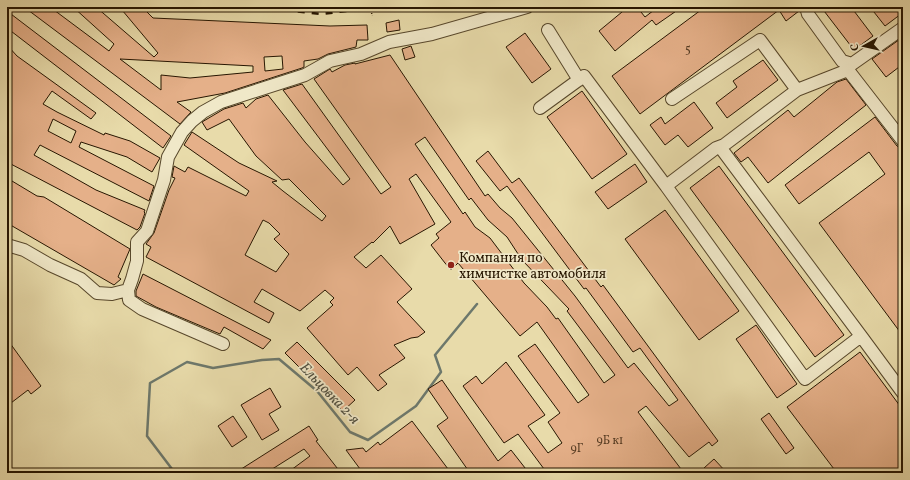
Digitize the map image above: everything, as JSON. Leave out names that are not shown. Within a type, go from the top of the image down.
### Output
[{"type":"lane","points":[[223,344],[142,309],[129,300],[128,290],[136,260],[137,242],[147,231],[164,180],[168,157],[182,132],[203,112],[221,102],[305,75],[330,61],[361,54],[389,42],[432,34],[527,7]]},
{"type":"lane","points":[[806,7],[808,14],[842,61],[852,64],[903,28]]},
{"type":"lane","points":[[548,30],[579,80]]},
{"type":"lane","points":[[672,99],[760,40],[797,90]]},
{"type":"lane","points":[[666,186],[716,148],[724,145],[797,90],[848,70],[903,141]]},
{"type":"lane","points":[[540,108],[584,76],[666,186],[805,379],[861,336]]},
{"type":"lane","points":[[720,146],[861,336],[902,388]]},
{"type":"lane","points":[[7,245],[24,250],[50,265],[81,279],[97,293],[112,294],[128,290]]},
{"type":"path","points":[[371,7],[372,16]]},
{"type":"building","points":[[24,7],[50,7],[109,51],[114,44],[73,7],[96,7],[154,57],[158,53],[122,10],[126,7],[142,7],[153,18],[330,26],[367,25],[368,40],[357,40],[356,47],[328,54],[318,59],[304,61],[304,67],[302,68],[225,93],[177,102],[191,112],[180,124]],"holes":[[[282,56],[283,69],[265,71],[264,57]],[[120,59],[253,66],[253,72],[190,78],[161,75],[161,90]]]},
{"type":"building","points":[[628,7],[637,7],[645,17],[658,7],[682,7],[656,25],[652,20],[615,51],[599,31]]},
{"type":"building","points":[[705,7],[799,7],[799,11],[786,21],[779,10],[640,114],[612,76]]},
{"type":"building","points":[[821,7],[851,7],[873,36],[854,50]]},
{"type":"building","points":[[870,7],[896,7],[901,14],[885,26]]},
{"type":"building","points":[[7,11],[171,136],[163,148],[7,28]]},
{"type":"building","points":[[399,20],[400,30],[387,32],[386,23]]},
{"type":"building","points":[[525,33],[551,69],[532,83],[506,47]]},
{"type":"building","points":[[903,37],[903,64],[886,77],[872,59]]},
{"type":"building","points":[[7,45],[17,56],[96,113],[91,119],[52,91],[43,104],[104,135],[105,133],[130,141],[160,158],[152,172],[127,157],[81,142],[79,147],[154,186],[149,201],[40,145],[34,155],[96,190],[145,210],[140,227],[137,230],[7,162]],"holes":[[[53,119],[76,131],[71,143],[48,131]]]},
{"type":"building","points":[[411,46],[415,57],[405,60],[402,49]]},
{"type":"building","points":[[390,55],[485,196],[488,194],[500,208],[512,218],[575,296],[628,368],[634,363],[669,406],[678,400],[640,348],[633,352],[586,288],[584,289],[507,186],[500,191],[476,161],[488,151],[512,183],[519,178],[601,287],[603,285],[718,441],[712,446],[709,442],[689,457],[646,406],[638,412],[684,473],[547,473],[518,434],[504,443],[463,386],[476,376],[482,384],[506,362],[545,415],[528,426],[548,453],[562,443],[548,422],[560,413],[518,356],[535,344],[578,403],[589,395],[537,322],[520,336],[458,263],[451,270],[445,263],[431,245],[439,238],[436,234],[451,222],[416,174],[409,179],[435,224],[400,244],[390,226],[373,243],[372,242],[354,257],[366,268],[381,255],[412,289],[397,302],[425,332],[418,337],[411,338],[394,345],[405,358],[379,375],[387,384],[378,391],[357,367],[348,375],[307,328],[333,305],[330,302],[334,298],[325,290],[300,311],[262,289],[254,302],[274,313],[269,323],[146,257],[151,247],[146,244],[154,233],[169,190],[175,178],[172,177],[174,166],[185,172],[188,167],[246,196],[249,191],[184,145],[192,132],[239,163],[277,181],[272,182],[322,221],[326,216],[289,179],[282,180],[256,156],[229,119],[207,130],[202,122],[224,109],[243,103],[246,108],[256,99],[268,95],[305,142],[343,185],[350,179],[283,90],[302,84],[381,194],[391,187],[314,79],[330,69],[332,72],[345,65]],"holes":[[[425,137],[469,200],[471,198],[488,220],[507,237],[522,260],[569,309],[567,311],[615,375],[604,383],[558,318],[556,319],[547,307],[524,283],[490,238],[475,227],[465,212],[463,214],[415,144]],[[263,220],[269,223],[280,234],[274,239],[289,254],[276,272],[245,255]]]},
{"type":"building","points":[[763,60],[778,80],[727,118],[716,103],[737,87],[733,81]]},
{"type":"building","points":[[846,79],[866,105],[768,183],[748,157],[741,162],[734,153],[788,110],[794,117],[837,82]]},
{"type":"building","points":[[582,91],[627,154],[592,179],[547,117]]},
{"type":"building","points":[[694,102],[713,128],[688,147],[678,135],[665,145],[650,125],[661,117],[665,124]]},
{"type":"building","points":[[875,117],[897,146],[903,149],[903,336],[819,223],[885,174],[869,152],[799,204],[785,185]]},
{"type":"building","points":[[635,164],[647,182],[608,209],[595,192]]},
{"type":"building","points":[[719,166],[844,335],[815,357],[690,188]]},
{"type":"building","points":[[7,178],[37,196],[44,197],[130,249],[118,277],[121,279],[114,285],[7,223]]},
{"type":"building","points":[[665,210],[739,311],[699,340],[625,239]]},
{"type":"building","points":[[143,274],[271,340],[263,349],[224,327],[220,334],[156,307],[136,296],[136,291]]},
{"type":"building","points":[[756,325],[797,384],[777,398],[736,339]]},
{"type":"building","points":[[7,339],[41,386],[31,394],[28,390],[7,406]]},
{"type":"building","points":[[297,342],[355,400],[343,411],[285,353]]},
{"type":"building","points":[[860,352],[903,410],[903,473],[837,473],[787,407]]},
{"type":"building","points":[[442,380],[498,461],[511,450],[529,473],[470,473],[437,426],[448,418],[428,389]]},
{"type":"building","points":[[270,388],[281,407],[269,414],[279,430],[262,440],[241,405]]},
{"type":"building","points":[[769,413],[794,448],[786,454],[761,419]]},
{"type":"building","points":[[233,416],[247,437],[232,447],[218,426]]},
{"type":"building","points":[[412,421],[451,473],[363,473],[346,450],[363,448],[366,452],[378,442],[380,445]]},
{"type":"building","points":[[309,426],[318,440],[316,441],[341,473],[287,473],[310,456],[304,449],[266,473],[235,473]]},
{"type":"building","points":[[714,459],[727,473],[709,473],[704,468]]},
{"type":"waterway","name":"Ельцовка 2-я","points":[[175,473],[147,436],[150,383],[187,362],[213,368],[262,360],[279,359],[317,391],[350,432],[368,440],[416,406],[441,372],[435,355],[477,304]]},
{"type":"railway","points":[[256,7],[322,14],[377,7]]},
{"type":"place","name":"Компания по химчистке автомобиля","points":[[451,265]]}]
